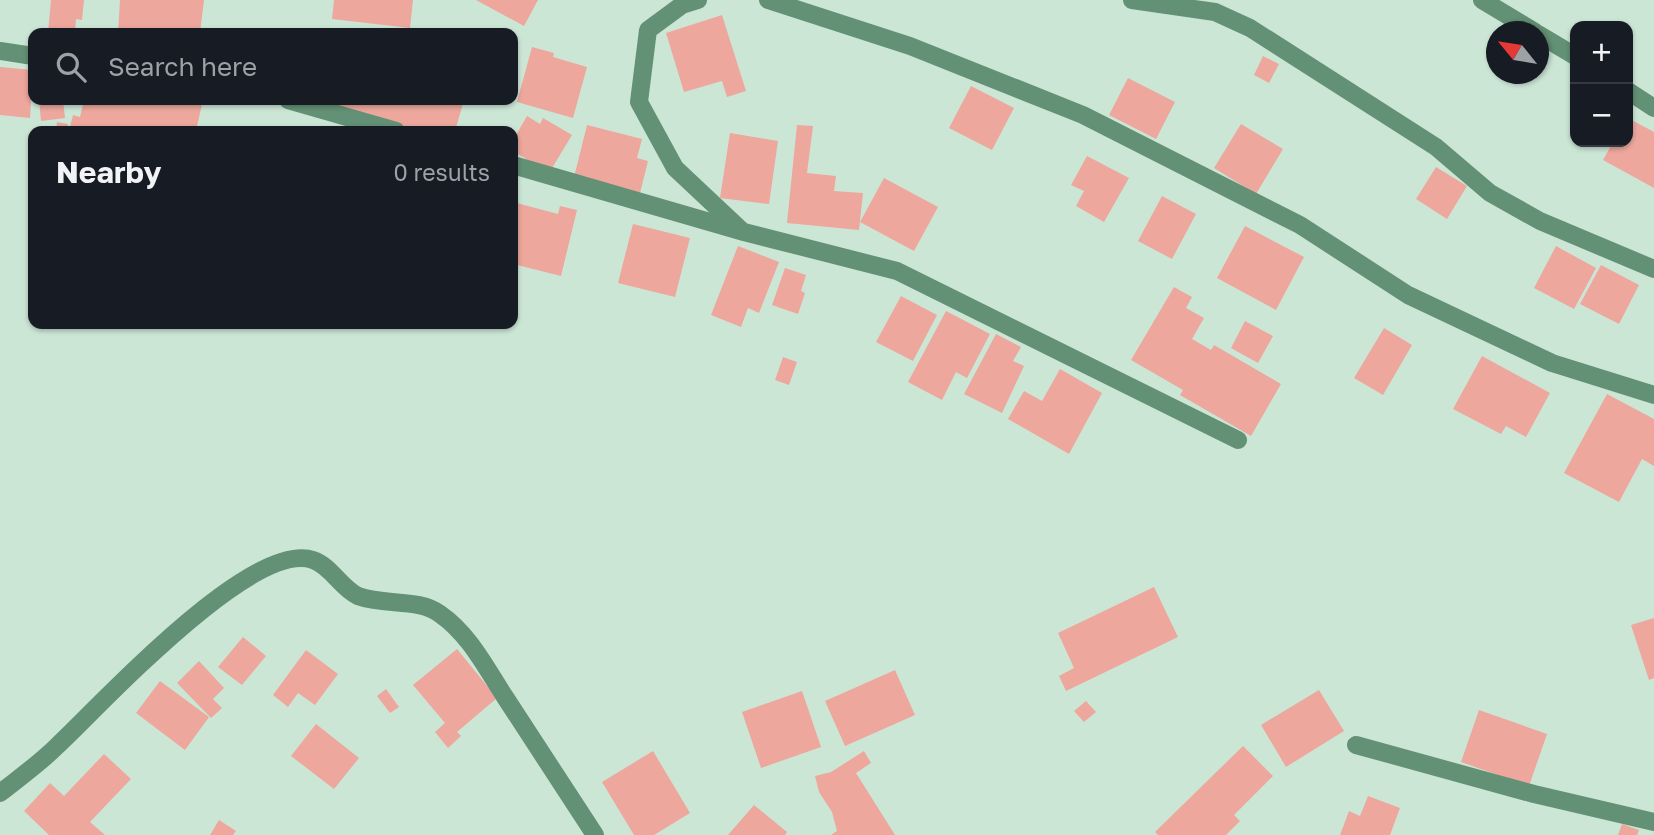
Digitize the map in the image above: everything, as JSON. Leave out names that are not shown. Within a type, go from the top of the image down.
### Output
[{"type":"street","points":[[698,0],[682,5],[648,30],[639,103],[675,168],[744,232]]},
{"type":"street","points":[[768,0],[910,46],[1083,115],[1300,225],[1408,295],[1552,363],[1654,395]]},
{"type":"street","points":[[1132,0],[1215,12],[1250,28],[1436,147],[1490,193],[1540,221],[1654,269]]},
{"type":"street","points":[[1482,0],[1517,21]]},
{"type":"street","points":[[1549,40],[1570,53]]},
{"type":"street","points":[[0,51],[28,55]]},
{"type":"street","points":[[1633,94],[1654,108]]},
{"type":"street","points":[[305,105],[379,126]]},
{"type":"street","points":[[518,166],[744,232],[897,271],[1238,440]]},
{"type":"street","points":[[0,793],[55,749],[167,639],[239,582],[283,560],[312,559],[355,594],[381,603],[416,604],[439,612],[469,641],[595,835]]},
{"type":"street","points":[[1356,745],[1534,794],[1654,822]]},
{"type":"building","points":[[51,0],[84,0],[82,20],[76,19],[75,28],[48,28]]},
{"type":"building","points":[[120,0],[204,0],[201,28],[118,28]]},
{"type":"building","points":[[334,0],[413,0],[410,28],[332,19]]},
{"type":"building","points":[[476,0],[538,0],[524,26]]},
{"type":"building","points":[[722,15],[746,91],[727,97],[722,81],[684,92],[666,33]]},
{"type":"building","points":[[532,47],[554,53],[553,57],[587,67],[573,118],[518,102]]},
{"type":"building","points":[[1263,56],[1279,64],[1269,83],[1254,75]]},
{"type":"building","points":[[0,67],[28,70],[30,118],[0,115]]},
{"type":"building","points":[[1128,78],[1175,102],[1156,139],[1109,115]]},
{"type":"building","points":[[971,86],[1014,108],[992,150],[949,128]]},
{"type":"building","points":[[39,105],[64,105],[65,118],[41,121]]},
{"type":"building","points":[[83,105],[202,105],[197,126],[70,126],[73,115],[80,117]]},
{"type":"building","points":[[327,105],[463,105],[456,126],[397,126]]},
{"type":"building","points":[[527,116],[540,124],[543,118],[572,135],[549,173],[518,154],[518,131]]},
{"type":"building","points":[[1633,121],[1654,132],[1654,188],[1603,160],[1610,147],[1633,147]]},
{"type":"building","points":[[57,122],[68,124],[68,126],[57,126]]},
{"type":"building","points":[[1241,124],[1283,149],[1256,194],[1214,168]]},
{"type":"building","points":[[587,125],[642,139],[637,158],[648,161],[640,193],[574,177]]},
{"type":"building","points":[[797,125],[813,126],[807,173],[836,176],[834,191],[863,193],[859,230],[787,223]]},
{"type":"building","points":[[730,133],[778,141],[769,204],[720,198]]},
{"type":"building","points":[[1087,156],[1129,178],[1104,222],[1076,206],[1084,191],[1071,185]]},
{"type":"building","points":[[1436,167],[1467,186],[1447,219],[1416,199]]},
{"type":"building","points":[[884,178],[938,207],[914,251],[860,222]]},
{"type":"building","points":[[1162,196],[1196,214],[1172,259],[1138,241]]},
{"type":"building","points":[[518,203],[558,214],[560,206],[577,210],[561,276],[518,265]]},
{"type":"building","points":[[633,224],[690,238],[675,297],[618,283]]},
{"type":"building","points":[[1245,226],[1304,257],[1276,310],[1217,278]]},
{"type":"building","points":[[738,246],[779,262],[759,313],[748,308],[741,327],[711,315]]},
{"type":"building","points":[[1556,246],[1596,268],[1574,309],[1534,288]]},
{"type":"building","points":[[1601,265],[1639,285],[1619,324],[1580,304]]},
{"type":"building","points":[[785,268],[806,275],[801,291],[805,293],[798,314],[772,305]]},
{"type":"building","points":[[1174,287],[1192,297],[1186,308],[1204,318],[1192,339],[1211,350],[1214,345],[1281,384],[1251,436],[1180,395],[1183,390],[1131,360]]},
{"type":"building","points":[[901,296],[937,315],[913,361],[876,342]]},
{"type":"building","points":[[946,311],[990,334],[967,378],[956,372],[942,400],[908,382]]},
{"type":"building","points":[[1245,321],[1273,336],[1258,363],[1231,348]]},
{"type":"building","points":[[1384,328],[1412,345],[1383,395],[1354,378]]},
{"type":"building","points":[[996,334],[1021,347],[1013,361],[1024,366],[1002,413],[964,394]]},
{"type":"building","points":[[1482,356],[1550,393],[1526,437],[1506,426],[1501,434],[1453,409]]},
{"type":"building","points":[[783,357],[797,362],[789,385],[775,380]]},
{"type":"building","points":[[1060,369],[1102,393],[1069,454],[1008,419],[1024,391],[1042,401]]},
{"type":"building","points":[[1607,394],[1654,419],[1654,466],[1642,459],[1619,502],[1564,473]]},
{"type":"building","points":[[1154,587],[1178,637],[1066,691],[1059,676],[1074,668],[1058,633]]},
{"type":"building","points":[[1654,618],[1654,678],[1649,680],[1631,625]]},
{"type":"building","points":[[243,637],[266,656],[242,685],[218,667]]},
{"type":"building","points":[[457,649],[497,698],[457,732],[461,736],[448,748],[435,732],[445,723],[413,685]]},
{"type":"building","points":[[306,650],[338,674],[315,705],[298,693],[288,707],[273,695]]},
{"type":"building","points":[[199,661],[224,688],[213,699],[222,708],[211,718],[177,683]]},
{"type":"building","points":[[895,670],[915,715],[845,746],[825,701]]},
{"type":"building","points":[[160,681],[209,717],[185,750],[136,713]]},
{"type":"building","points":[[386,689],[399,707],[390,713],[377,696]]},
{"type":"building","points":[[1319,690],[1344,731],[1286,767],[1261,725]]},
{"type":"building","points":[[802,691],[821,747],[761,768],[742,712]]},
{"type":"building","points":[[1086,701],[1096,712],[1084,722],[1074,711]]},
{"type":"building","points":[[1479,710],[1547,734],[1529,786],[1461,762]]},
{"type":"building","points":[[316,724],[359,758],[334,789],[291,756]]},
{"type":"building","points":[[1243,746],[1273,776],[1234,815],[1240,821],[1226,835],[1158,835],[1155,832]]},
{"type":"building","points":[[653,751],[690,813],[654,835],[634,835],[602,782]]},
{"type":"building","points":[[864,751],[871,763],[856,773],[895,835],[831,835],[837,831],[832,812],[819,792],[815,776],[831,772]]},
{"type":"building","points":[[104,754],[131,779],[90,822],[105,835],[49,835],[24,811],[50,783],[64,796]]},
{"type":"building","points":[[1368,796],[1400,808],[1390,835],[1340,835],[1349,811],[1360,816]]},
{"type":"building","points":[[754,805],[787,832],[785,835],[728,835]]},
{"type":"building","points":[[219,820],[236,831],[233,835],[210,835]]},
{"type":"building","points":[[1622,824],[1639,830],[1637,835],[1618,835]]}]
